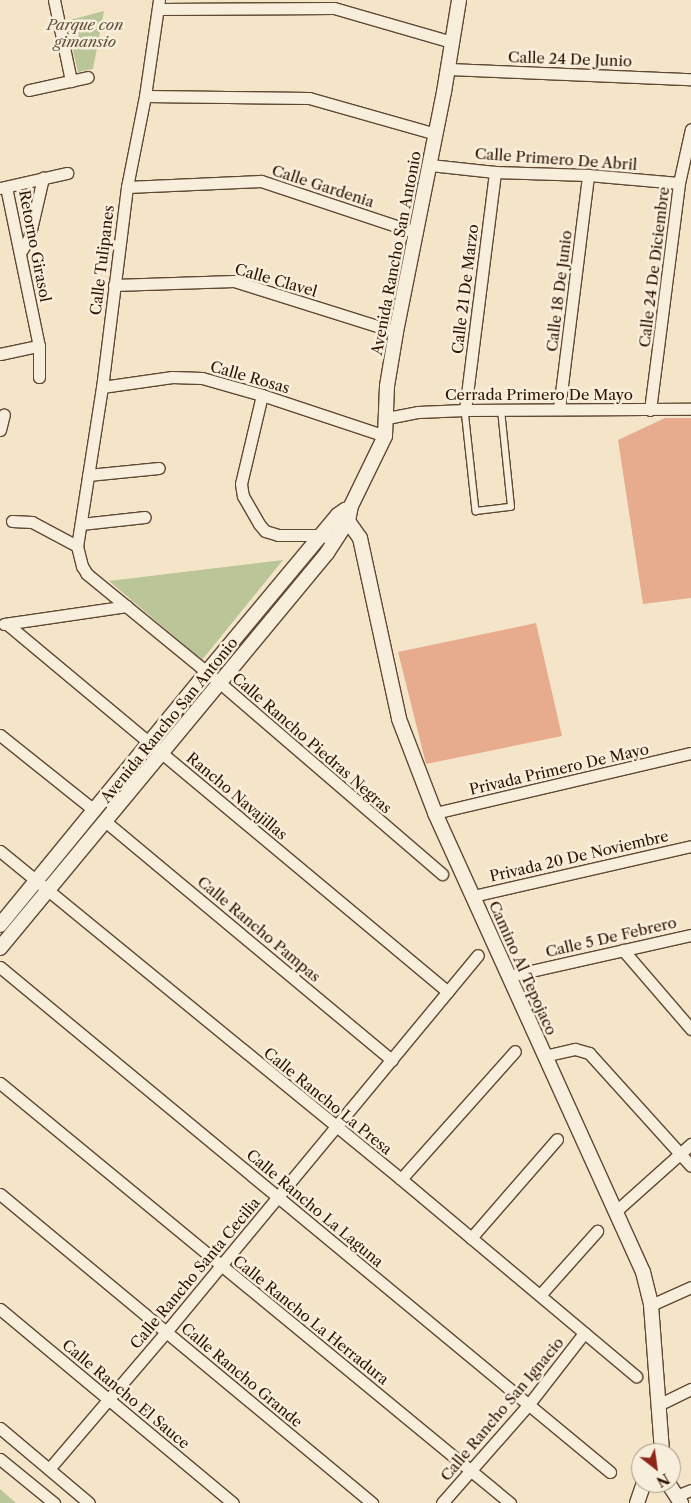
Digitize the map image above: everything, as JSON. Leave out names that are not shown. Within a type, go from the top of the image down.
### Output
[{"type":"street","points":[[54,0],[71,80]]},
{"type":"street","name":"Avenida Rancho San Antonio","points":[[0,948],[106,822],[335,540],[343,518],[385,436],[387,386],[396,332],[436,134],[459,0]]},
{"type":"street","points":[[158,4],[334,8],[452,42]]},
{"type":"street","name":"Calle Tulipanes","points":[[81,524],[102,388],[127,188],[145,96],[158,4]]},
{"type":"street","name":"Calle 24 De Junio","points":[[448,69],[691,79]]},
{"type":"street","points":[[29,90],[88,77]]},
{"type":"street","points":[[145,96],[310,98],[436,134]]},
{"type":"street","name":"Calle 24 De Diciembre","points":[[650,410],[679,183],[691,130]]},
{"type":"street","name":"Calle Primero De Abril","points":[[430,165],[495,172],[588,175],[679,183]]},
{"type":"street","name":"Calle 21 De Marzo","points":[[465,410],[495,172]]},
{"type":"street","name":"Retorno Girasol","points":[[39,377],[39,346],[20,253],[3,188],[67,173]]},
{"type":"street","name":"Calle 18 De Junio","points":[[559,409],[588,175]]},
{"type":"street","points":[[20,253],[29,238],[44,178]]},
{"type":"street","name":"Calle Gardenia","points":[[127,188],[260,181],[417,233]]},
{"type":"street","name":"Calle Clavel","points":[[114,285],[234,281],[396,332]]},
{"type":"street","points":[[0,354],[39,346]]},
{"type":"street","name":"Calle Rosas","points":[[102,388],[172,377],[202,378],[262,395],[385,436]]},
{"type":"street","points":[[262,395],[241,484],[244,496],[259,524],[265,531],[278,536],[322,535],[335,540]]},
{"type":"street","name":"Cerrada Primero De Mayo","points":[[387,418],[418,412],[465,410],[691,409]]},
{"type":"street","points":[[0,430],[4,414]]},
{"type":"street","points":[[88,475],[158,468]]},
{"type":"street","points":[[81,524],[145,517]]},
{"type":"street","name":"Avenida Rancho San Antonio","points":[[0,925],[322,535],[343,518]]},
{"type":"street","name":"Camino Al Tepojaco","points":[[343,518],[360,538],[399,719],[434,813],[643,1272],[651,1305],[659,1443]]},
{"type":"street","points":[[12,521],[32,522],[77,546]]},
{"type":"street","name":"Calle Rancho Piedras Negras","points":[[81,524],[77,546],[82,566],[87,574],[207,672],[442,874]]},
{"type":"street","points":[[4,624],[127,606]]},
{"type":"street","name":"Rancho Navajillas","points":[[4,624],[150,743],[448,992]]},
{"type":"street","points":[[0,735],[94,810]]},
{"type":"street","name":"Privada Primero De Mayo","points":[[434,813],[691,753]]},
{"type":"street","name":"Calle Rancho Pampas","points":[[106,822],[392,1060]]},
{"type":"street","name":"Privada 20 De Noviembre","points":[[473,896],[691,846]]},
{"type":"street","name":"Calle Rancho La Presa","points":[[0,851],[336,1128],[401,1179],[636,1376]]},
{"type":"street","name":"Calle 5 De Febrero","points":[[509,976],[691,935]]},
{"type":"street","points":[[623,950],[691,1029]]},
{"type":"street","name":"Calle Rancho Santa Cecilia","points":[[49,1469],[166,1332],[478,955]]},
{"type":"street","name":"Calle Rancho La Laguna","points":[[0,967],[610,1472]]},
{"type":"street","points":[[544,1056],[575,1049],[588,1053],[691,1166]]},
{"type":"street","points":[[401,1179],[515,1051]]},
{"type":"street","name":"Calle Rancho La Herradura","points":[[0,1083],[510,1503]]},
{"type":"street","points":[[471,1238],[557,1139]]},
{"type":"street","points":[[616,1211],[691,1144]]},
{"type":"street","name":"Calle Rancho Grande","points":[[0,1194],[372,1503]]},
{"type":"street","points":[[540,1296],[598,1231]]},
{"type":"street","points":[[651,1305],[691,1287]]},
{"type":"street","name":"Calle Rancho El Sauce","points":[[0,1309],[232,1503]]},
{"type":"street","name":"Calle Rancho San Ignacio","points":[[442,1503],[529,1404],[584,1333]]},
{"type":"street","points":[[658,1405],[691,1389]]},
{"type":"street","points":[[0,1428],[89,1503]]},
{"type":"street","points":[[0,1459],[54,1503]]},
{"type":"street","points":[[678,1500],[691,1490]]},
{"type":"lane","points":[[465,410],[476,511],[511,507],[501,411]]},
{"type":"green space","name":"Parque con gimansio","points":[[104,11],[93,69],[78,72],[66,21]]},
{"type":"green space","points":[[283,560],[202,660],[109,581]]},
{"type":"green space","points":[[0,1489],[16,1503],[0,1503]]},
{"type":"building","points":[[665,418],[691,418],[691,598],[643,604],[618,440]]},
{"type":"building","points":[[536,623],[562,736],[426,764],[398,652]]}]
